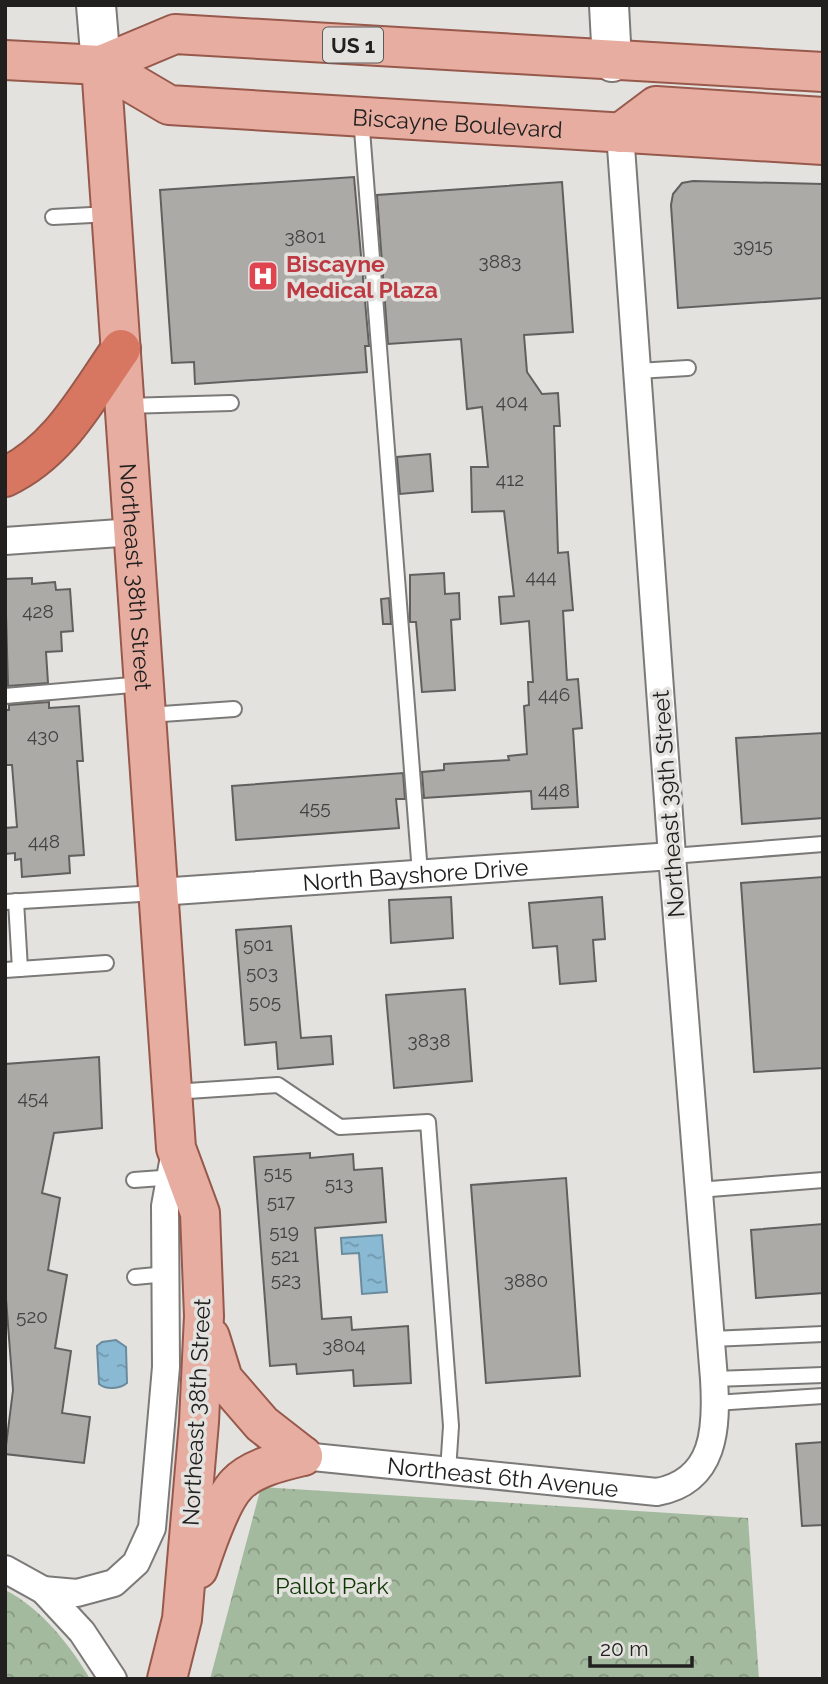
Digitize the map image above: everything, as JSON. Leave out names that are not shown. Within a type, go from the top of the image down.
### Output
[{"type":"highway","points":[[5,477],[24,468],[48,449],[121,349]]},
{"type":"main road","name":"Northeast 38th Street","points":[[96,5],[177,1167],[200,1213],[204,1316],[199,1422],[182,1619],[167,1679]]},
{"type":"main road","points":[[608,5],[612,62]]},
{"type":"main road","name":"Biscayne Boulevard","points":[[5,60],[101,65],[174,34],[612,62],[823,72]]},
{"type":"main road","name":"Biscayne Boulevard","points":[[101,65],[169,105],[823,145]]},
{"type":"main road","points":[[620,133],[656,106],[823,117]]},
{"type":"main road","points":[[204,1316],[223,1379],[262,1424],[303,1456]]},
{"type":"main road","points":[[182,1619],[208,1538],[237,1484],[274,1463],[303,1456]]},
{"type":"street","name":"Northeast 39th Street","points":[[620,133],[671,856],[715,1391],[715,1434],[709,1450],[696,1470]]},
{"type":"street","points":[[5,541],[134,532]]},
{"type":"street","name":"North Bayshore Drive","points":[[159,892],[671,856]]},
{"type":"street","name":"Northeast 38th Street","points":[[43,1590],[77,1593],[114,1583],[136,1563],[146,1545],[155,1505],[163,1422],[167,1274],[165,1206],[177,1167]]},
{"type":"street","name":"Northeast 6th Avenue","points":[[303,1456],[657,1492],[682,1483],[696,1470]]},
{"type":"street","points":[[5,1569],[43,1590],[82,1632],[113,1679]]},
{"type":"lane","points":[[361,117],[421,873]]},
{"type":"lane","points":[[53,217],[111,214]]},
{"type":"lane","points":[[636,371],[688,368]]},
{"type":"lane","points":[[125,406],[231,403]]},
{"type":"lane","points":[[5,696],[145,699],[234,709]]},
{"type":"lane","points":[[671,856],[823,844]]},
{"type":"lane","points":[[20,969],[11,901],[159,892]]},
{"type":"lane","points":[[5,970],[106,963]]},
{"type":"lane","points":[[173,1092],[278,1085],[340,1127],[428,1122],[451,1426],[448,1471]]},
{"type":"lane","points":[[134,1180],[177,1167]]},
{"type":"lane","points":[[698,1190],[823,1180]]},
{"type":"lane","points":[[135,1277],[167,1274]]},
{"type":"lane","points":[[711,1339],[823,1334]]},
{"type":"lane","points":[[715,1391],[823,1375]]},
{"type":"lane","points":[[715,1391],[823,1396]]},
{"type":"green space","name":"Pallot Park","points":[[261,1487],[748,1518],[759,1679],[210,1679]]},
{"type":"green space","points":[[5,1590],[31,1607],[54,1628],[90,1679],[5,1679]]},
{"type":"water","points":[[382,1235],[387,1292],[362,1294],[359,1253],[342,1254],[341,1238]]},
{"type":"water","points":[[116,1340],[126,1347],[127,1383],[117,1388],[109,1388],[99,1384],[97,1346],[102,1342]]},
{"type":"building","name":"Biscayne Medical Plaza","points":[[354,177],[369,346],[365,346],[367,372],[195,384],[194,362],[172,363],[160,190]]},
{"type":"building","points":[[562,182],[573,332],[524,335],[527,372],[542,394],[558,393],[560,426],[554,426],[558,553],[568,552],[573,610],[563,611],[567,680],[578,679],[582,728],[573,729],[578,807],[532,809],[531,791],[424,798],[422,772],[444,770],[444,764],[509,760],[508,756],[527,754],[524,706],[529,705],[528,682],[533,682],[529,621],[501,624],[499,597],[514,596],[504,511],[472,512],[471,467],[488,467],[482,407],[467,409],[461,339],[388,344],[377,195]]},
{"type":"building","points":[[682,183],[823,184],[823,298],[678,308],[671,205],[673,194]]},
{"type":"building","points":[[430,454],[433,491],[400,494],[397,457]]},
{"type":"building","points":[[444,573],[445,594],[459,593],[460,619],[451,620],[455,690],[422,692],[416,622],[410,622],[410,575]]},
{"type":"building","points":[[32,578],[32,584],[55,582],[56,590],[70,589],[73,631],[61,632],[62,651],[46,652],[48,683],[8,686],[5,579]]},
{"type":"building","points":[[389,598],[391,624],[383,624],[381,599]]},
{"type":"building","points":[[49,702],[49,708],[79,706],[83,761],[77,761],[84,855],[69,856],[70,873],[22,877],[21,859],[15,860],[15,853],[5,854],[5,828],[17,827],[12,765],[5,765],[5,710],[9,710],[9,705]]},
{"type":"building","points":[[823,733],[823,818],[742,824],[736,738]]},
{"type":"building","points":[[403,773],[405,799],[396,799],[399,828],[236,840],[232,786]]},
{"type":"building","points":[[823,877],[823,1068],[754,1072],[741,883]]},
{"type":"building","points":[[451,897],[453,938],[391,943],[389,900]]},
{"type":"building","points":[[602,897],[605,939],[593,940],[596,981],[560,984],[557,946],[533,948],[529,903]]},
{"type":"building","points":[[291,926],[301,1038],[331,1036],[333,1064],[278,1069],[276,1042],[245,1045],[236,930]]},
{"type":"building","points":[[465,989],[472,1081],[394,1088],[386,995]]},
{"type":"building","points":[[99,1057],[102,1128],[54,1133],[42,1193],[60,1198],[48,1270],[67,1275],[55,1348],[71,1351],[62,1413],[90,1417],[84,1463],[5,1454],[13,1390],[5,1286],[5,1064]]},
{"type":"building","points":[[310,1153],[310,1158],[353,1154],[354,1170],[382,1168],[386,1222],[315,1228],[322,1319],[351,1317],[352,1330],[408,1326],[411,1383],[354,1386],[353,1370],[297,1374],[296,1364],[270,1366],[254,1157]]},
{"type":"building","points":[[566,1178],[580,1376],[486,1383],[471,1185]]},
{"type":"building","points":[[823,1224],[823,1293],[756,1298],[751,1230]]},
{"type":"building","points":[[823,1442],[823,1525],[802,1526],[796,1444]]},
{"type":"place","name":"Biscayne Medical Plaza","points":[[263,276]]}]
